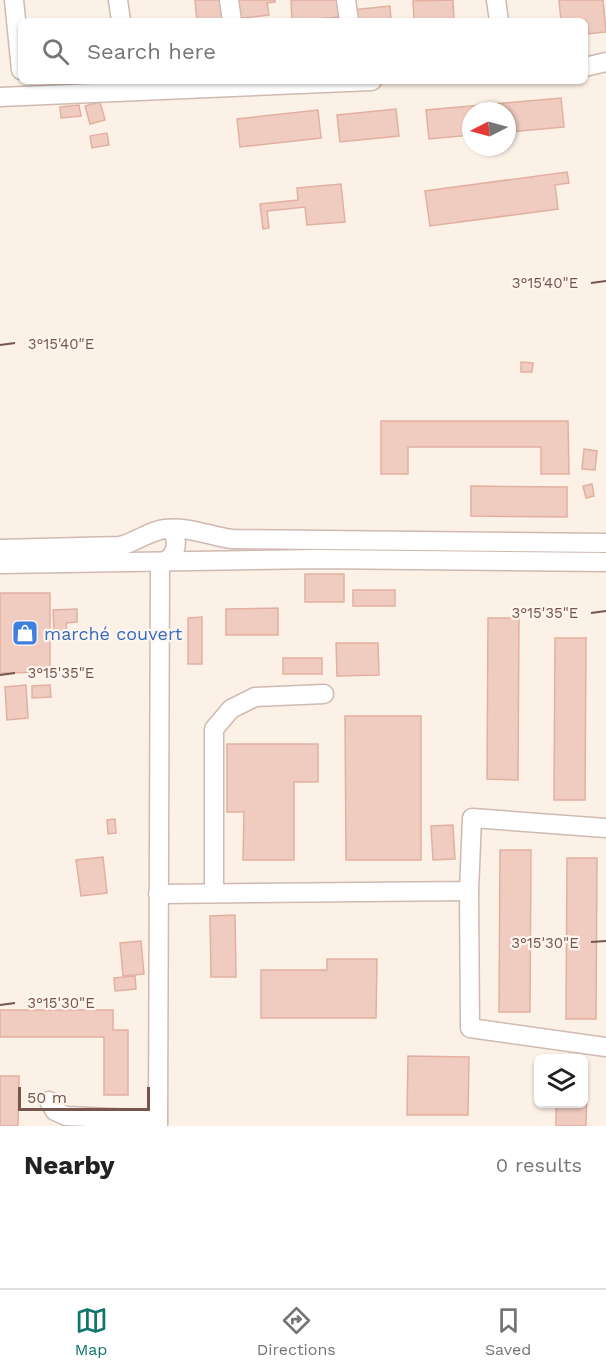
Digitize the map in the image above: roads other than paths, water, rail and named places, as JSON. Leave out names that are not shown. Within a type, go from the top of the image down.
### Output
[{"type":"street","points":[[14,0],[18,40]]},
{"type":"street","points":[[118,0],[121,18]]},
{"type":"street","points":[[229,0],[232,18]]},
{"type":"street","points":[[346,0],[349,18]]},
{"type":"street","points":[[496,0],[499,18]]},
{"type":"street","points":[[588,65],[606,62]]},
{"type":"street","points":[[0,97],[23,88],[239,84]]},
{"type":"street","points":[[158,562],[171,558],[176,546],[175,534],[171,529]]},
{"type":"street","points":[[0,549],[120,546],[154,532],[171,529],[192,530],[232,539],[606,543]]},
{"type":"street","points":[[144,537],[141,550],[158,562]]},
{"type":"street","points":[[0,564],[318,559],[606,562]]},
{"type":"street","points":[[49,1101],[55,1111],[66,1116],[158,1123],[158,562]]},
{"type":"street","points":[[214,893],[214,729],[231,709],[255,697],[324,694]]},
{"type":"street","points":[[606,828],[472,818],[469,891],[470,1028],[606,1047]]},
{"type":"street","points":[[158,894],[469,891]]},
{"type":"place","name":"marché couvert","points":[[25,633]]}]
